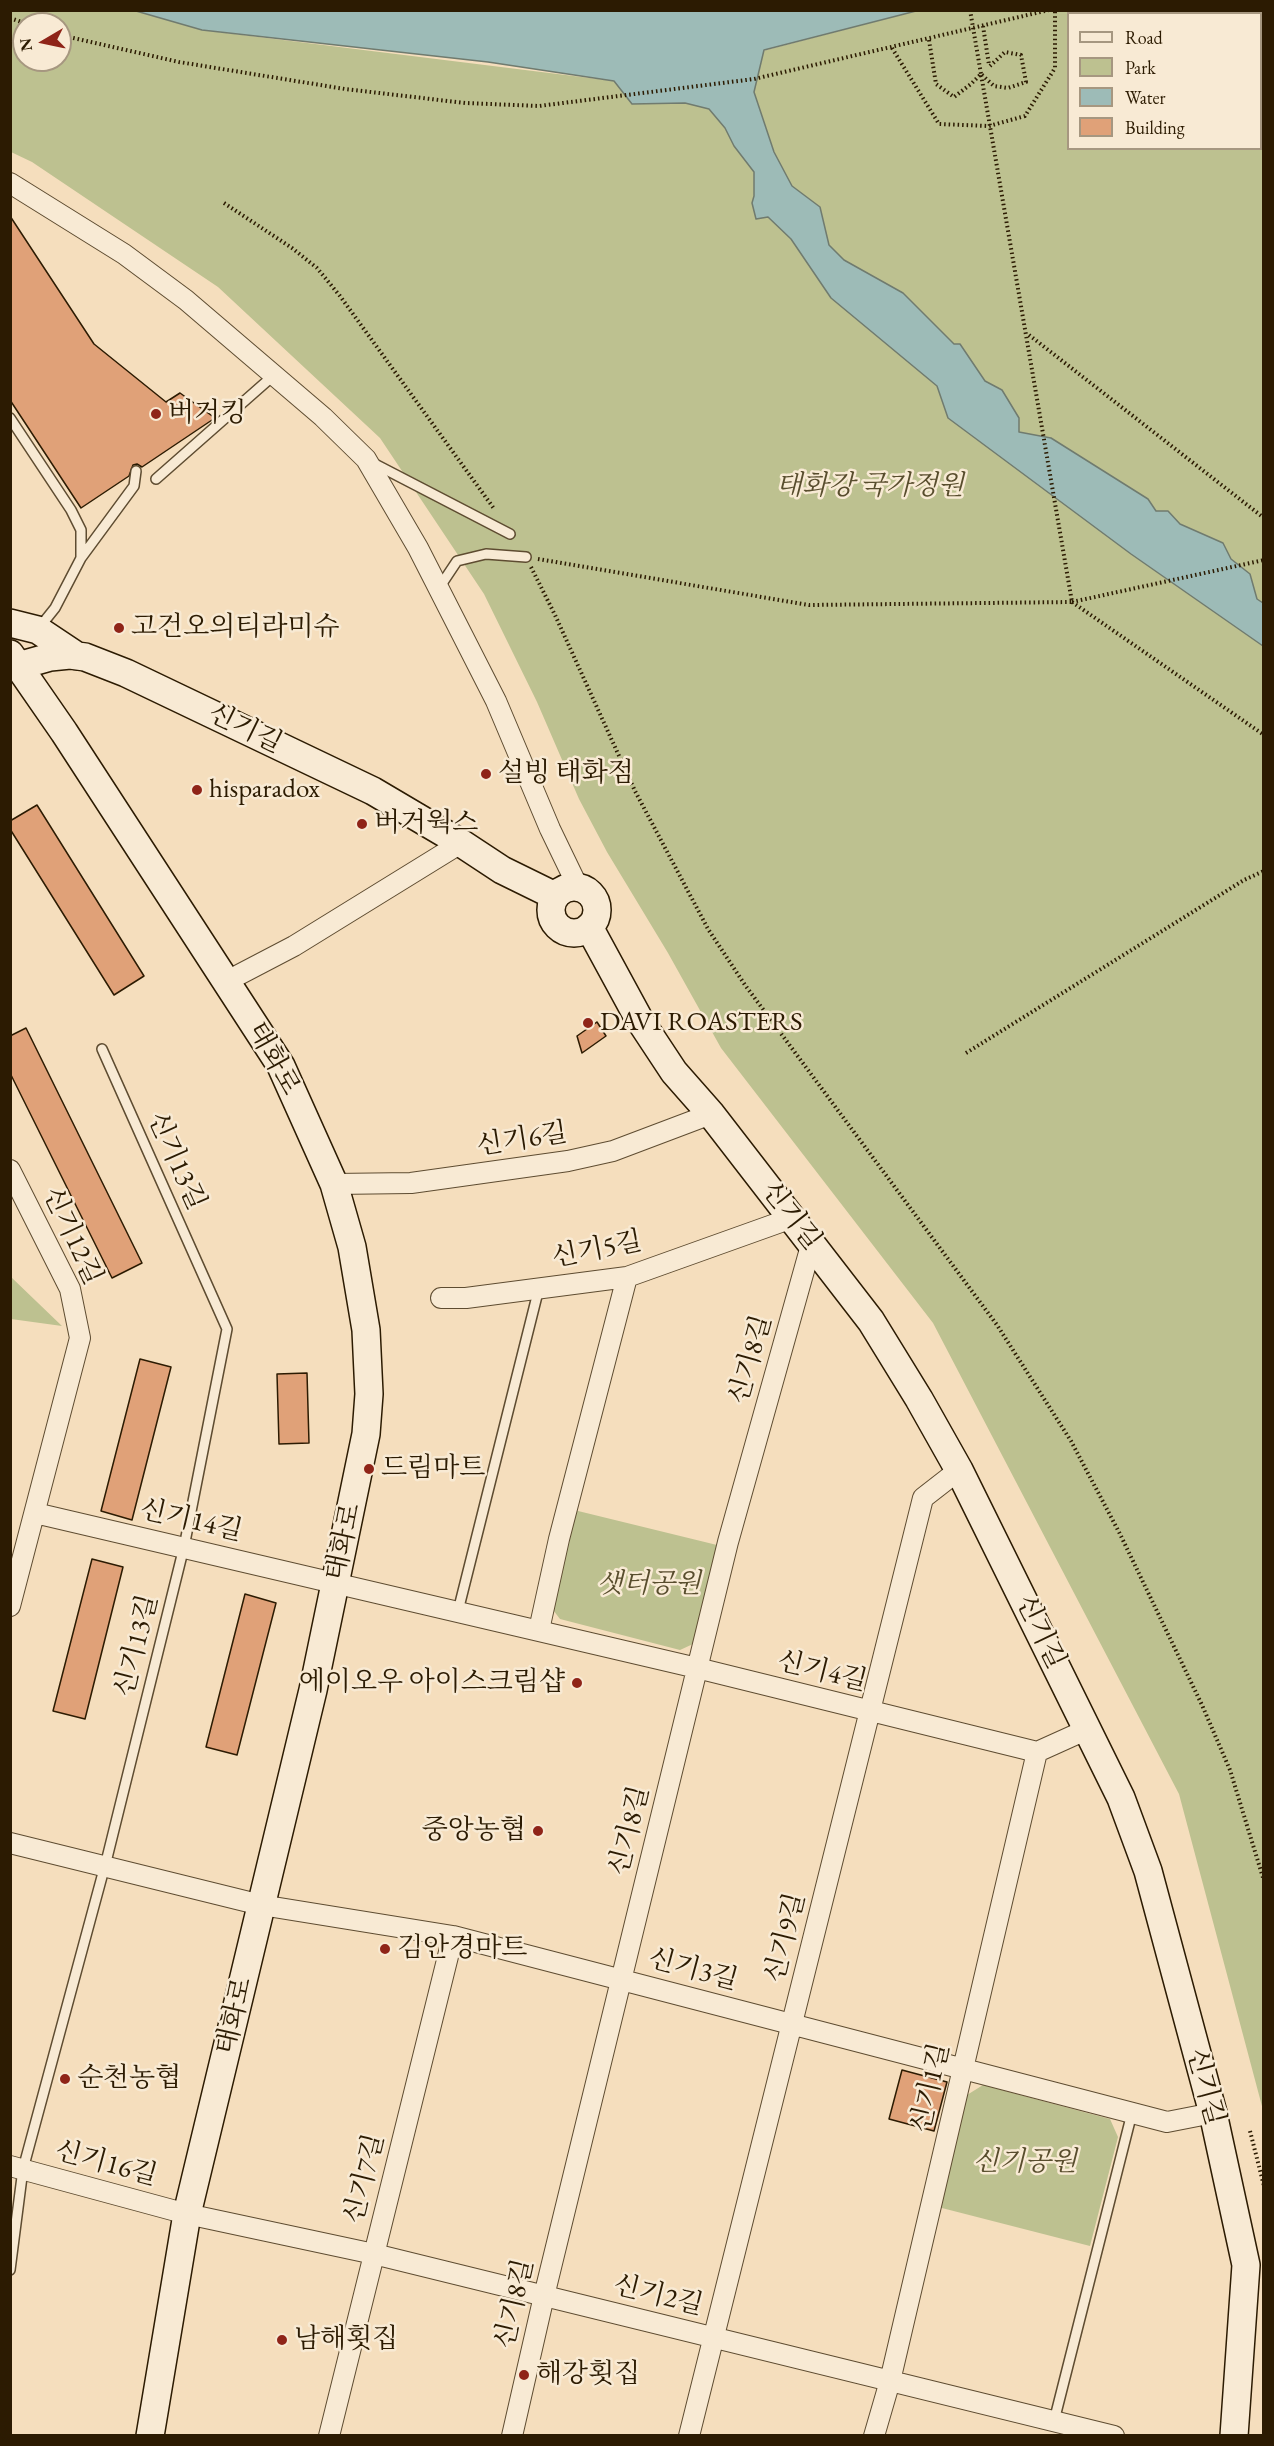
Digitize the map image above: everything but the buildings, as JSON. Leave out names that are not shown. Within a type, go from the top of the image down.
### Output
[{"type":"street","points":[[10,183],[124,254],[186,300],[323,417],[366,459],[383,485],[439,588],[496,701],[550,829],[567,892]]},
{"type":"street","points":[[10,623],[38,630],[77,656]]},
{"type":"street","name":"신기길","points":[[13,664],[50,657],[86,657],[161,689],[373,791],[502,870],[567,892]]},
{"type":"street","name":"태화로","points":[[13,664],[227,981],[281,1066],[334,1184],[352,1247],[366,1330],[369,1394],[366,1434],[313,1690],[187,2214],[150,2436]]},
{"type":"street","points":[[227,981],[294,946],[461,843]]},
{"type":"street","points":[[586,890],[596,904],[595,920],[589,927],[574,933],[558,927],[551,914],[551,905],[567,892],[586,890]]},
{"type":"street","name":"신기길","points":[[589,927],[639,1019],[674,1072],[711,1114],[812,1242],[871,1321],[919,1399],[959,1470],[1121,1798],[1148,1871],[1213,2114],[1246,2265],[1234,2436]]},
{"type":"street","name":"신기6길","points":[[334,1184],[411,1183],[568,1161],[613,1152],[711,1114]]},
{"type":"street","name":"신기12길","points":[[10,1170],[70,1289],[80,1338],[10,1606]]},
{"type":"street","name":"신기5길","points":[[441,1298],[466,1298],[627,1277],[792,1218]]},
{"type":"street","name":"신기8길","points":[[512,2436],[728,1542],[812,1242]]},
{"type":"street","points":[[539,1630],[565,1518],[627,1277]]},
{"type":"street","name":"신기9길","points":[[689,2436],[924,1498],[959,1470]]},
{"type":"street","name":"신기14길","points":[[35,1513],[335,1584]]},
{"type":"street","name":"신기4길","points":[[335,1584],[539,1630],[1037,1752]]},
{"type":"street","points":[[1037,1752],[1088,1730]]},
{"type":"street","name":"신기1길","points":[[874,2436],[890,2381],[1037,1752]]},
{"type":"street","name":"신기3길","points":[[10,1843],[261,1905],[453,1936],[1167,2122],[1213,2114]]},
{"type":"street","name":"신기7길","points":[[329,2436],[453,1936]]},
{"type":"street","name":"신기16길","points":[[17,2168],[187,2214]]},
{"type":"street","name":"신기2길","points":[[187,2214],[374,2254],[1114,2436]]},
{"type":"lane","points":[[156,479],[273,375]]},
{"type":"lane","points":[[10,418],[72,510],[81,530],[81,558]]},
{"type":"lane","points":[[366,459],[510,534]]},
{"type":"lane","points":[[38,630],[55,608],[81,558],[134,486],[136,471]]},
{"type":"lane","points":[[439,588],[456,561],[486,554],[526,557]]},
{"type":"lane","name":"신기13길","points":[[10,2270],[17,2168],[105,1865],[184,1547],[226,1329],[102,1049]]},
{"type":"lane","points":[[458,1611],[539,1288]]},
{"type":"lane","points":[[1054,2421],[1132,2113]]},
{"type":"path","points":[[970,10],[1072,603],[1263,735]]},
{"type":"path","points":[[72,38],[179,62],[402,98],[505,106],[539,106],[754,79],[929,40],[1049,10]]},
{"type":"path","points":[[891,48],[939,124],[989,126],[1025,116],[1055,68],[1055,10]]},
{"type":"path","points":[[981,74],[994,86],[1008,88],[1026,82],[1022,55],[1005,52],[990,66],[983,26]]},
{"type":"path","points":[[929,40],[936,84],[954,97],[981,74]]},
{"type":"path","points":[[224,203],[292,248],[317,268],[340,296],[510,534]]},
{"type":"path","points":[[1029,335],[1263,518]]},
{"type":"path","points":[[526,557],[809,605],[1072,603],[1263,560]]},
{"type":"path","points":[[526,557],[635,791],[708,929],[766,1014],[997,1325],[1071,1441],[1125,1544],[1203,1704],[1230,1770],[1263,1881]]},
{"type":"path","points":[[966,1053],[1244,880],[1263,871]]},
{"type":"path","points":[[1250,2132],[1263,2186]]},
{"type":"green space","name":"태화강 국가정원","points":[[10,11],[136,11],[202,30],[614,81],[751,54],[916,11],[1263,11],[1263,2110],[1179,1794],[933,1323],[721,1048],[668,953],[607,852],[579,799],[537,702],[484,594],[380,438],[218,287],[32,162],[11,152]]},
{"type":"green space","points":[[11,1277],[62,1326],[11,1319]]},
{"type":"green space","name":"샛터공원","points":[[574,1510],[717,1545],[693,1644],[680,1650],[560,1619],[550,1606]]},
{"type":"green space","name":"신기공원","points":[[983,2085],[1110,2119],[1118,2137],[1090,2246],[938,2207],[967,2095]]},
{"type":"water","points":[[136,11],[916,11],[764,50],[754,92],[774,152],[792,186],[820,207],[829,245],[844,260],[903,293],[954,344],[960,344],[985,381],[1002,390],[1019,418],[1019,432],[1051,438],[1148,499],[1156,511],[1168,511],[1180,524],[1223,543],[1231,559],[1250,574],[1257,599],[1263,603],[1263,646],[1131,554],[948,418],[937,386],[831,298],[791,239],[768,217],[756,219],[752,203],[754,172],[734,146],[725,128],[709,109],[685,103],[632,104],[614,81],[488,62],[202,30]]},
{"type":"place","name":"버거킹","points":[[156,414]]},
{"type":"place","name":"고건오의티라미슈","points":[[119,628]]},
{"type":"place","name":"설빙 태화점","points":[[486,774]]},
{"type":"place","name":"hisparadox","points":[[197,790]]},
{"type":"place","name":"버거웍스","points":[[362,824]]},
{"type":"place","name":"DAVI ROASTERS","points":[[588,1023]]},
{"type":"place","name":"드림마트","points":[[369,1469]]},
{"type":"place","name":"에이오우 아이스크림샵","points":[[577,1683]]},
{"type":"place","name":"중앙농협","points":[[538,1831]]},
{"type":"place","name":"김안경마트","points":[[385,1949]]},
{"type":"place","name":"순천농협","points":[[65,2079]]},
{"type":"place","name":"남해횟집","points":[[282,2340]]},
{"type":"place","name":"해강횟집","points":[[524,2375]]}]
